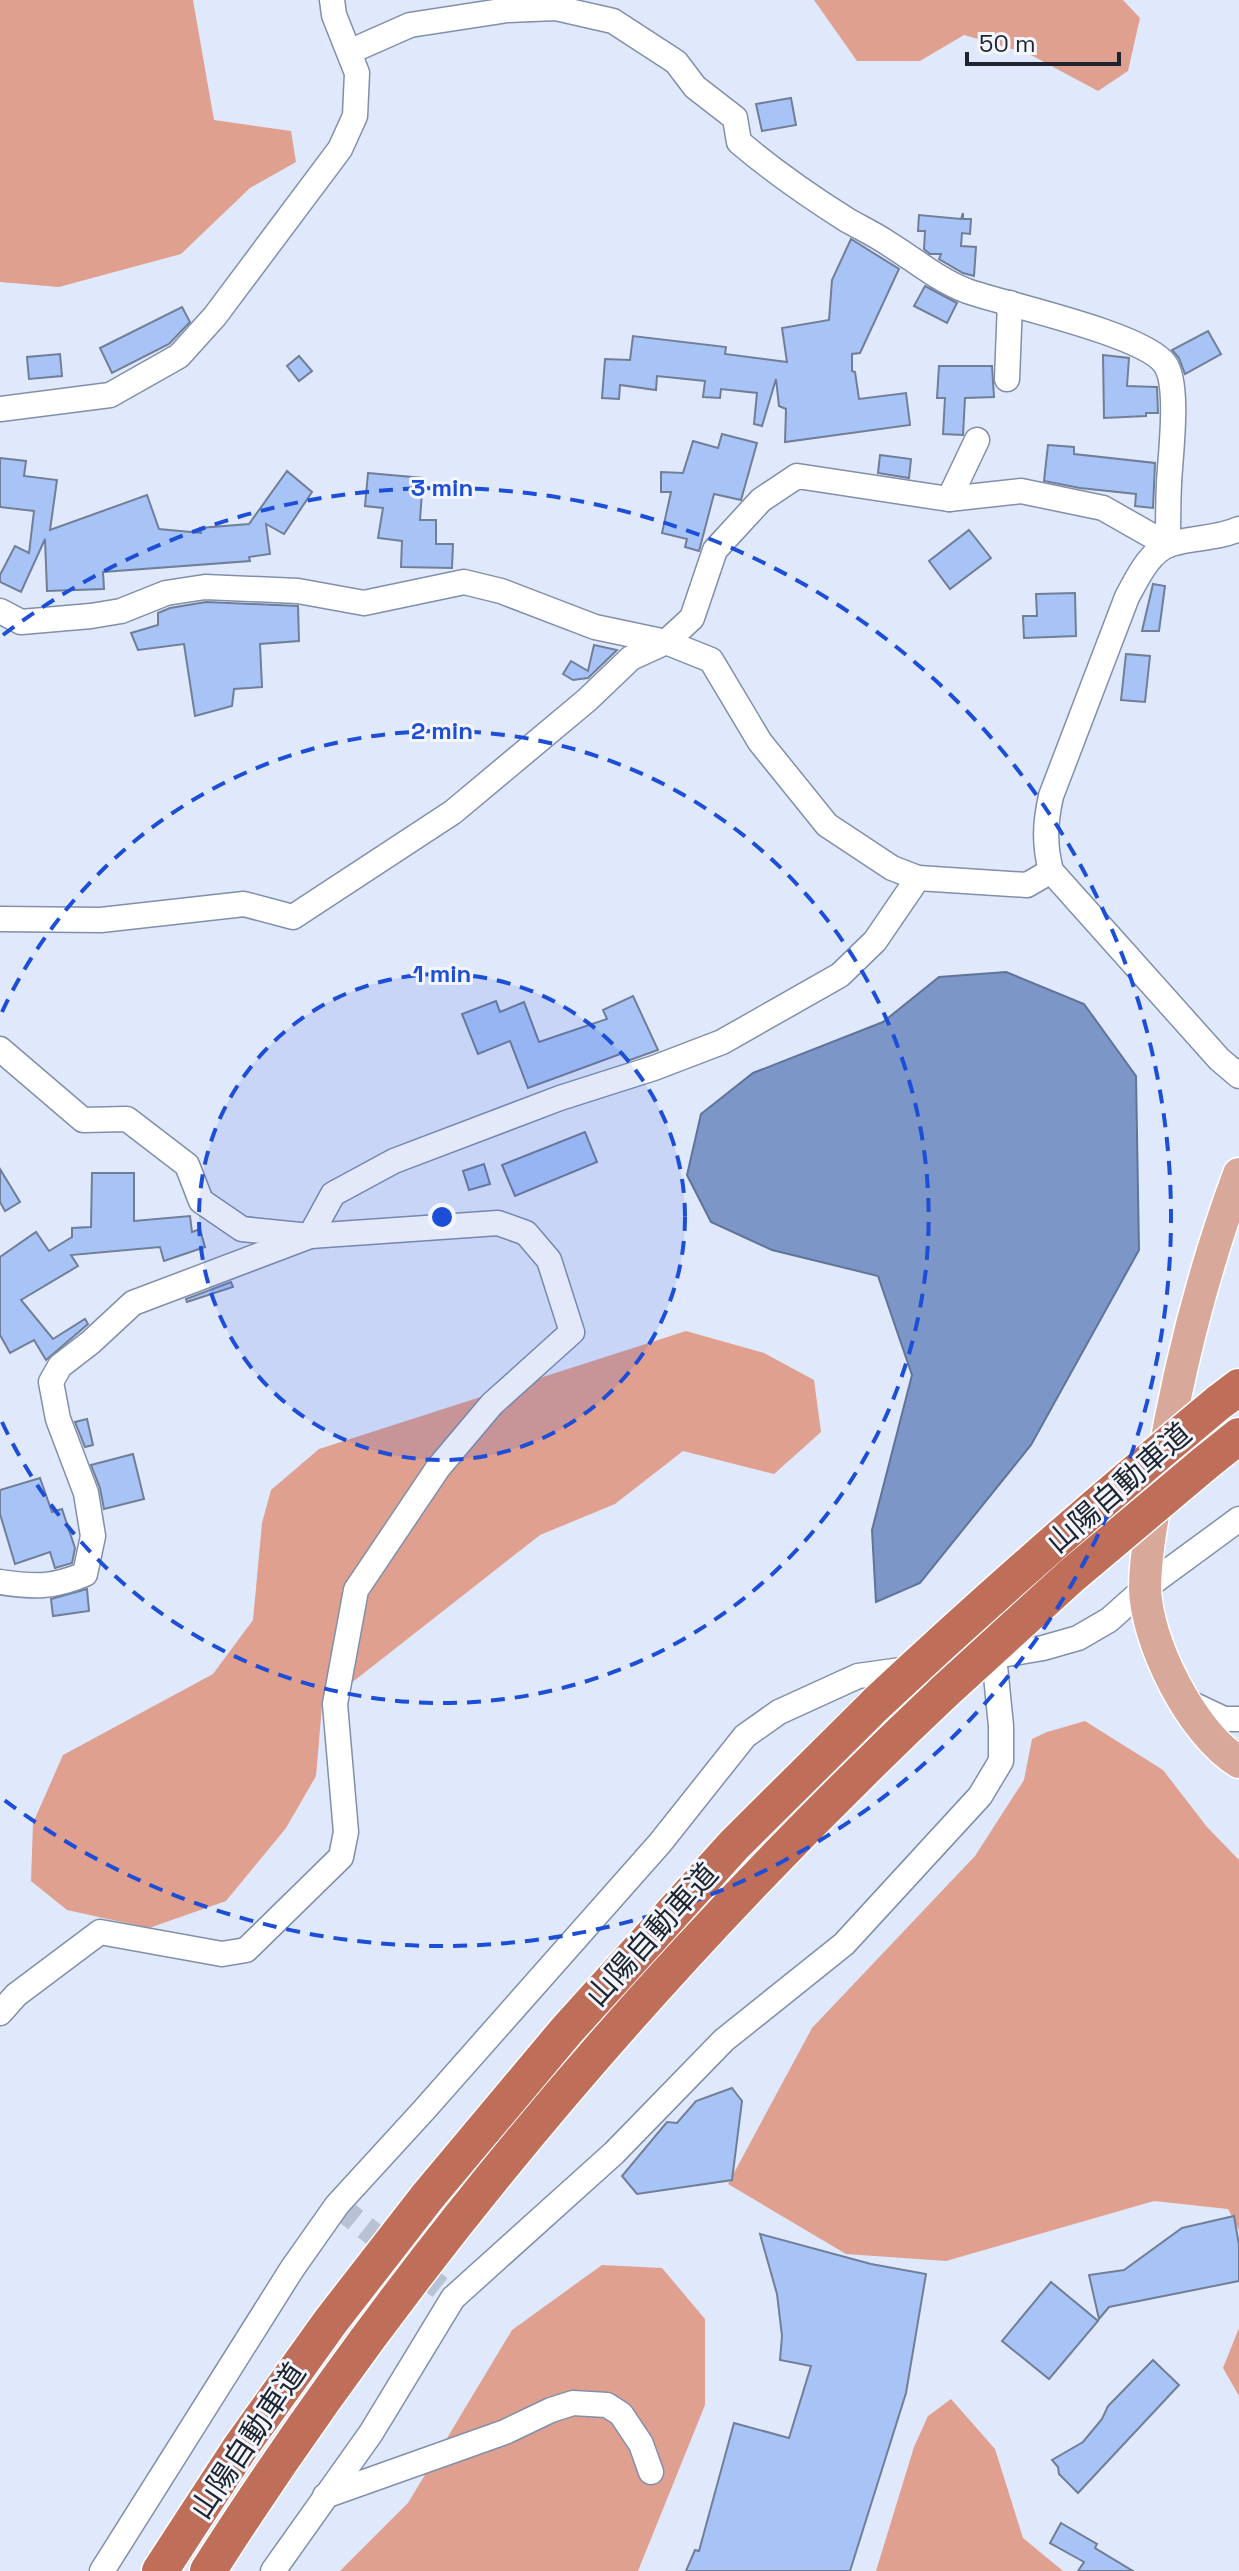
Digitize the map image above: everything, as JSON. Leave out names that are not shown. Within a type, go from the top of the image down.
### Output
[{"type":"highway","name":"山陽自動車道","points":[[160,2571],[240,2448],[322,2333],[428,2196],[567,2030],[723,1856],[945,1639],[1129,1477],[1229,1395]]},
{"type":"highway","name":"山陽自動車道","points":[[208,2571],[274,2468],[362,2343],[488,2183],[603,2045],[767,1866],[944,1692],[1071,1576],[1239,1436]]},
{"type":"main road","points":[[1239,1174],[1213,1243],[1171,1412],[1149,1542],[1145,1588],[1151,1632],[1186,1701],[1207,1734],[1239,1762]]},
{"type":"street","points":[[0,409],[110,395],[179,356],[215,316],[340,149],[355,116],[357,73],[334,15],[332,0]]},
{"type":"street","points":[[349,52],[410,25],[508,10],[556,8],[613,21],[676,62],[695,87],[735,118],[739,142],[775,172],[851,222],[891,244],[920,267],[966,290],[1113,334],[1152,352],[1166,365],[1173,435],[1168,545]]},
{"type":"street","points":[[1007,379],[1010,303]]},
{"type":"street","points":[[949,499],[977,440]]},
{"type":"street","points":[[0,919],[101,920],[244,904],[293,917],[453,812],[587,700],[631,658],[666,642],[692,618],[715,550],[761,500],[797,476],[949,499],[1021,491],[1103,508],[1168,545]]},
{"type":"street","points":[[1239,529],[1168,545],[1143,568],[1127,597],[1051,796],[1045,823],[1045,847],[1051,871],[1210,1049],[1239,1076]]},
{"type":"street","points":[[0,611],[21,622],[91,616],[121,611],[166,593],[205,587],[298,591],[364,603],[464,582],[501,591],[595,627],[666,642],[711,660],[760,742],[827,825],[892,868],[918,878],[1027,885],[1051,871]]},
{"type":"street","points":[[0,1582],[33,1587],[58,1585],[85,1574],[93,1536],[86,1493],[58,1419],[51,1382],[60,1366],[133,1303],[310,1236],[333,1194],[394,1161],[560,1098],[722,1042],[840,975],[875,941],[918,878]]},
{"type":"street","points":[[0,1049],[83,1120],[127,1119],[187,1165],[201,1201],[242,1229],[310,1236],[498,1223],[526,1233],[549,1260],[572,1332],[492,1404],[447,1457],[356,1590],[335,1704],[346,1832],[341,1857],[246,1950],[222,1954],[100,1932],[16,1995],[0,2013]]},
{"type":"street","points":[[102,2571],[292,2269],[337,2205],[660,1843],[745,1736],[779,1712],[858,1676],[994,1656],[1078,1638],[1109,1620],[1145,1588],[1239,1519]]},
{"type":"street","points":[[273,2571],[371,2433],[453,2298],[614,2153],[724,2040],[844,1944],[980,1796],[1001,1761],[994,1656]]},
{"type":"street","points":[[1186,1701],[1224,1719],[1239,1719]]},
{"type":"street","points":[[325,2496],[505,2432],[573,2403],[607,2405],[621,2414],[641,2444],[651,2472]]},
{"type":"shaded area","points":[[0,0],[193,0],[214,120],[291,131],[296,162],[250,188],[181,254],[59,287],[0,282]]},
{"type":"shaded area","points":[[814,0],[1123,0],[1140,18],[1128,71],[1098,91],[1029,54],[964,35],[920,61],[857,61]]},
{"type":"shaded area","points":[[686,1331],[764,1353],[814,1380],[821,1432],[774,1474],[683,1451],[615,1504],[540,1535],[322,1706],[316,1776],[286,1828],[226,1901],[149,1928],[67,1910],[31,1881],[33,1823],[63,1755],[213,1674],[253,1620],[262,1523],[271,1490],[319,1449]]},
{"type":"shaded area","points":[[1085,1721],[1163,1770],[1207,1827],[1239,1860],[1239,2230],[1228,2209],[1154,2201],[946,2261],[846,2254],[728,2184],[812,2028],[975,1856],[1024,1780],[1032,1739]]},
{"type":"shaded area","points":[[602,2265],[662,2268],[705,2319],[705,2405],[638,2571],[340,2571],[408,2503],[512,2330]]},
{"type":"shaded area","points":[[1239,2328],[1239,2396],[1223,2368]]},
{"type":"shaded area","points":[[951,2399],[995,2449],[1023,2538],[1063,2571],[876,2571],[914,2447],[928,2416]]},
{"type":"water","points":[[1006,972],[1084,1004],[1136,1076],[1139,1250],[1031,1445],[920,1583],[876,1602],[872,1530],[912,1375],[878,1276],[772,1250],[711,1222],[687,1175],[701,1114],[753,1073],[883,1022],[939,977]]},
{"type":"building","points":[[791,98],[796,125],[762,131],[756,104]]},
{"type":"building","points":[[963,213],[963,219],[971,219],[970,234],[962,233],[961,246],[976,247],[974,276],[939,259],[941,254],[930,254],[924,249],[925,231],[918,231],[919,215],[961,219]]},
{"type":"building","points":[[851,239],[899,269],[860,353],[852,354],[852,371],[855,372],[859,399],[906,393],[910,425],[785,442],[786,409],[779,406],[776,379],[762,426],[754,424],[757,393],[721,389],[720,398],[703,397],[705,381],[657,376],[656,390],[620,385],[619,399],[602,398],[605,359],[630,360],[633,336],[726,347],[725,354],[787,362],[782,328],[829,320],[832,280]]},
{"type":"building","points":[[925,286],[957,303],[947,323],[914,306]]},
{"type":"building","points":[[182,307],[190,322],[169,344],[112,373],[100,348]]},
{"type":"building","points":[[1208,331],[1221,354],[1185,374],[1172,350]]},
{"type":"building","points":[[60,354],[62,376],[29,379],[27,357]]},
{"type":"building","points":[[1103,355],[1129,358],[1127,386],[1157,387],[1158,413],[1104,418]]},
{"type":"building","points":[[299,356],[312,371],[299,381],[287,366]]},
{"type":"building","points":[[939,366],[992,366],[994,397],[965,398],[963,435],[943,434],[945,398],[937,398]]},
{"type":"building","points":[[722,434],[757,443],[741,500],[714,494],[699,551],[685,547],[687,539],[662,533],[671,492],[661,492],[661,472],[683,473],[693,441],[718,448]]},
{"type":"building","points":[[1048,445],[1074,447],[1074,454],[1155,463],[1153,508],[1135,506],[1136,494],[1044,481]]},
{"type":"building","points":[[880,455],[911,459],[909,478],[878,473]]},
{"type":"building","points":[[0,458],[26,461],[24,476],[57,480],[50,530],[147,495],[159,529],[201,533],[200,528],[249,524],[287,471],[312,492],[284,534],[266,524],[270,554],[249,557],[250,561],[103,572],[104,589],[47,591],[45,539],[21,592],[0,582],[0,575],[15,546],[29,553],[34,511],[0,507]]},
{"type":"building","points":[[368,473],[423,478],[420,520],[436,520],[436,544],[453,544],[452,568],[401,567],[402,541],[378,538],[383,508],[365,506]]},
{"type":"building","points":[[969,530],[991,558],[950,589],[929,561]]},
{"type":"building","points":[[1153,584],[1165,586],[1159,631],[1142,631]]},
{"type":"building","points":[[1075,593],[1076,636],[1024,638],[1023,616],[1037,616],[1036,594]]},
{"type":"building","points":[[206,602],[298,606],[299,641],[260,644],[262,687],[234,689],[232,706],[195,716],[184,644],[138,650],[131,633],[158,625],[158,613],[170,608]]},
{"type":"building","points":[[594,645],[617,650],[588,678],[573,680],[563,674],[571,661],[588,671]]},
{"type":"building","points":[[1126,654],[1150,656],[1145,702],[1121,700]]},
{"type":"building","points":[[633,996],[658,1050],[627,1061],[623,1053],[528,1088],[510,1041],[478,1054],[462,1014],[496,1001],[500,1012],[524,1002],[539,1042],[607,1019],[603,1010]]},
{"type":"building","points":[[585,1132],[597,1162],[515,1196],[502,1165]]},
{"type":"building","points":[[484,1164],[490,1184],[469,1190],[463,1171]]},
{"type":"building","points":[[0,1169],[20,1202],[5,1211],[0,1202]]},
{"type":"building","points":[[92,1173],[134,1173],[134,1221],[190,1216],[192,1232],[200,1229],[205,1247],[164,1261],[160,1247],[71,1255],[78,1266],[21,1300],[53,1339],[85,1319],[88,1324],[46,1360],[34,1340],[10,1353],[0,1335],[0,1257],[36,1232],[49,1251],[72,1237],[72,1228],[91,1227]]},
{"type":"building","points":[[231,1282],[233,1287],[187,1302],[186,1299]]},
{"type":"building","points":[[87,1419],[93,1445],[85,1447],[75,1422]]},
{"type":"building","points":[[133,1454],[144,1499],[104,1509],[91,1465]]},
{"type":"building","points":[[40,1478],[52,1512],[62,1509],[75,1548],[72,1563],[55,1568],[50,1552],[15,1564],[0,1514],[0,1490]]},
{"type":"building","points":[[87,1589],[89,1611],[53,1616],[51,1599]]},
{"type":"building","points":[[732,2088],[742,2101],[732,2180],[637,2194],[622,2176],[667,2122],[677,2123],[696,2101]]},
{"type":"building","points":[[1234,2216],[1239,2245],[1239,2281],[1109,2307],[1099,2319],[1089,2275],[1124,2270],[1182,2228]]},
{"type":"building","points":[[760,2234],[871,2264],[926,2274],[906,2393],[850,2571],[686,2571],[695,2550],[699,2551],[734,2423],[789,2438],[811,2366],[780,2360],[782,2336],[777,2294]]},
{"type":"building","points":[[1051,2282],[1098,2321],[1049,2379],[1002,2341]]},
{"type":"building","points":[[1153,2360],[1179,2385],[1078,2493],[1059,2474],[1052,2460],[1083,2442],[1102,2419],[1108,2406]]},
{"type":"building","points":[[1061,2523],[1097,2544],[1095,2548],[1133,2571],[1078,2571],[1084,2562],[1050,2543]]},
{"type":"tunnel","points":[[337,2205],[453,2298]]}]
